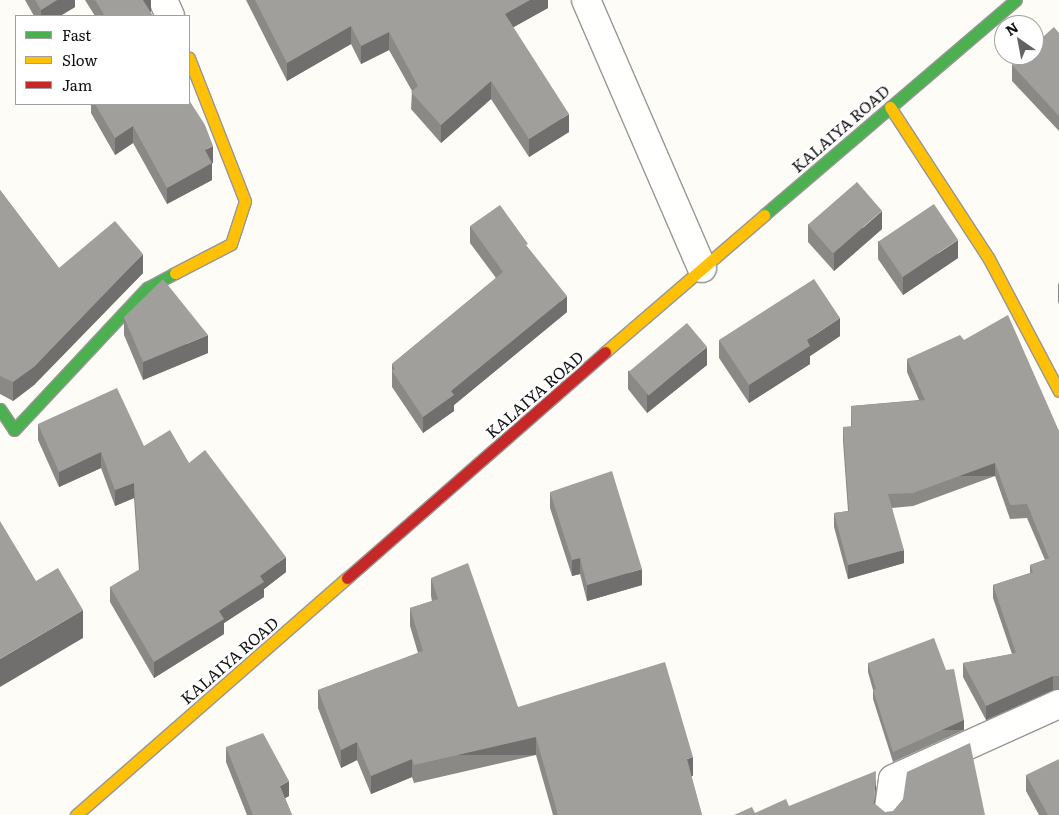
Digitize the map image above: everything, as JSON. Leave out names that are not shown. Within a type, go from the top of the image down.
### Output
[{"type":"main road","name":"KALAIYA ROAD","points":[[76,815],[702,268],[1016,0]]},
{"type":"main road","points":[[0,408],[14,430],[147,288],[231,244],[245,201],[190,61]]},
{"type":"main road","points":[[890,107],[989,259],[1059,391]]},
{"type":"street","points":[[163,0],[170,15]]},
{"type":"street","points":[[586,0],[702,268]]},
{"type":"street","points":[[888,815],[893,779],[1059,704]]},
{"type":"building","points":[[35,0],[57,0],[41,10]]},
{"type":"building","points":[[95,0],[143,0],[152,15],[104,15]]},
{"type":"building","points":[[255,0],[530,0],[505,14],[569,114],[529,139],[491,81],[441,125],[411,92],[418,86],[389,32],[361,46],[351,26],[287,63]]},
{"type":"building","points":[[1054,27],[1059,33],[1059,116],[1012,65],[1044,65],[1044,36]]},
{"type":"building","points":[[190,102],[205,125],[213,146],[205,150],[212,163],[167,188],[133,126],[115,138],[96,105],[190,105]]},
{"type":"building","points":[[857,182],[882,211],[833,253],[808,225]]},
{"type":"building","points":[[0,190],[59,268],[115,221],[143,254],[34,367],[13,382],[0,376]]},
{"type":"building","points":[[934,204],[958,240],[902,277],[878,241]]},
{"type":"building","points":[[500,205],[528,244],[526,245],[567,296],[451,391],[454,395],[423,417],[392,371],[395,369],[392,364],[503,272],[470,226]]},
{"type":"building","points":[[163,279],[208,335],[143,362],[124,317]]},
{"type":"building","points":[[814,279],[840,318],[807,340],[810,346],[749,385],[719,340]]},
{"type":"building","points":[[1008,315],[1059,431],[1059,676],[1053,676],[986,706],[963,663],[1016,653],[993,585],[1033,572],[1030,565],[1049,558],[1027,504],[1010,505],[995,463],[913,493],[888,494],[904,550],[848,565],[834,513],[849,511],[843,427],[852,426],[851,406],[925,400],[907,359],[960,335],[964,340]]},
{"type":"building","points":[[687,323],[707,347],[649,396],[629,372]]},
{"type":"building","points":[[117,388],[144,446],[170,430],[189,463],[205,450],[286,557],[260,576],[264,582],[219,611],[224,619],[154,662],[110,587],[140,569],[134,483],[115,490],[101,452],[59,472],[38,424]]},
{"type":"building","points":[[612,471],[642,569],[587,585],[580,558],[572,560],[550,492]]},
{"type":"building","points":[[0,521],[36,581],[58,568],[83,610],[0,659]]},
{"type":"building","points":[[468,563],[518,707],[665,662],[693,757],[687,759],[702,815],[558,815],[536,737],[414,765],[412,759],[371,776],[357,742],[341,750],[318,690],[423,651],[410,608],[438,599],[431,578]]},
{"type":"building","points":[[934,638],[946,670],[954,669],[964,720],[893,752],[873,690],[876,689],[868,663]]},
{"type":"building","points":[[263,733],[289,781],[280,786],[292,815],[253,815],[226,747]]},
{"type":"building","points":[[970,743],[985,815],[734,815],[752,807],[755,813],[786,799],[789,806],[876,771],[874,803],[885,812],[893,811],[903,799],[907,772]]},
{"type":"building","points":[[1059,759],[1059,815],[1048,815],[1026,775]]},
{"type":"traffic: fast","points":[[764,215],[1016,0]]},
{"type":"traffic: fast","points":[[0,409],[14,430],[147,288],[175,273]]},
{"type":"traffic: slow","points":[[175,273],[231,244],[245,201],[190,61]]},
{"type":"traffic: slow","points":[[890,107],[989,259],[1059,391]]},
{"type":"traffic: slow","points":[[605,352],[764,215]]},
{"type":"traffic: slow","points":[[76,815],[347,578]]},
{"type":"traffic: jam","points":[[347,578],[605,352]]}]
